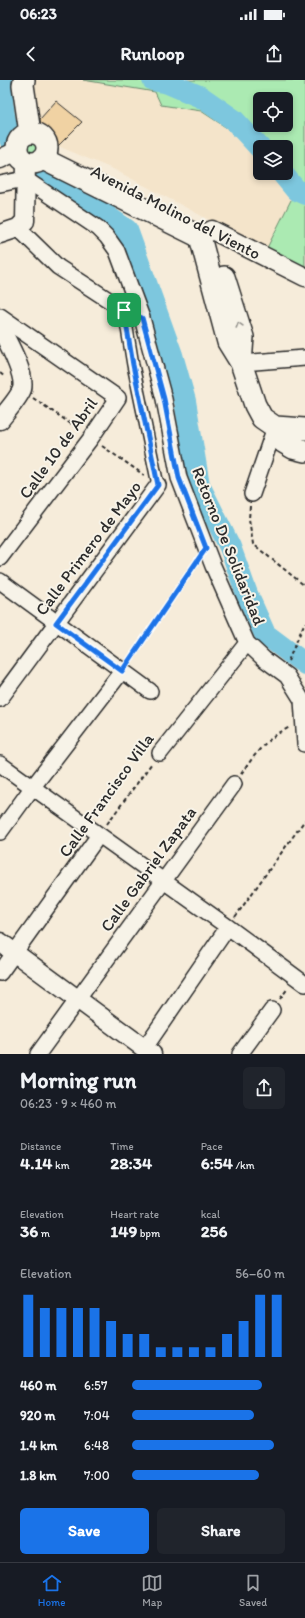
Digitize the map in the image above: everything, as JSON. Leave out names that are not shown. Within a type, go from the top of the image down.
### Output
[{"type":"main road","points":[[24,80],[23,85],[30,133],[37,134],[42,137],[45,142],[27,160]]},
{"type":"main road","name":"Avenida Molino del Viento","points":[[27,160],[88,174],[206,234]]},
{"type":"main road","points":[[206,234],[228,342],[241,363],[255,405],[262,418],[275,427],[283,442],[292,448],[305,451]]},
{"type":"main road","points":[[275,427],[305,429]]},
{"type":"street","points":[[0,184],[27,160]]},
{"type":"street","points":[[0,234],[18,228],[25,222],[27,160]]},
{"type":"street","name":"Retorno De Solidaridad","points":[[27,160],[107,237],[117,251],[142,318],[164,399],[179,478],[206,548],[247,643],[264,659],[287,676],[302,700],[302,722],[305,744]]},
{"type":"street","points":[[18,228],[58,267],[124,310],[142,318]]},
{"type":"street","name":"Avenida Molino del Viento","points":[[206,234],[305,277]]},
{"type":"street","name":"Calle Primero de Mayo","points":[[0,699],[158,485],[133,365],[124,310]]},
{"type":"street","name":"Calle 10 de Abril","points":[[0,316],[118,398],[91,438],[0,558]]},
{"type":"street","points":[[0,327],[23,383],[22,390],[0,420]]},
{"type":"street","points":[[241,363],[305,358]]},
{"type":"street","points":[[252,494],[275,427]]},
{"type":"street","points":[[0,581],[150,691]]},
{"type":"street","name":"Calle Francisco Villa","points":[[160,753],[247,643]]},
{"type":"street","points":[[0,832],[122,671]]},
{"type":"street","points":[[0,764],[163,881],[231,923],[301,980]]},
{"type":"street","name":"Calle Gabriel Zapata","points":[[38,1054],[234,784]]},
{"type":"street","name":"Calle Francisco Villa","points":[[0,973],[99,835]]},
{"type":"street","points":[[0,942],[78,998],[116,1027],[145,1052],[231,923]]},
{"type":"street","points":[[240,1054],[272,1010]]},
{"type":"path","points":[[22,390],[158,485]]},
{"type":"path","points":[[252,494],[249,519],[253,544],[305,586]]},
{"type":"path","points":[[122,671],[206,548]]},
{"type":"path","points":[[289,659],[305,622]]},
{"type":"path","points":[[234,784],[264,743],[278,733],[302,722]]},
{"type":"path","name":"Calle Francisco Villa","points":[[99,835],[160,753]]},
{"type":"path","points":[[231,923],[305,820]]},
{"type":"path","points":[[272,1010],[301,980]]},
{"type":"shaded area","points":[[32,80],[83,80],[155,92],[161,105],[201,111],[245,140],[253,147],[253,180],[286,180],[296,190],[266,250],[115,170],[58,146],[82,122],[56,101],[35,125]]},
{"type":"green space","points":[[0,80],[15,80],[12,94],[0,100]]},
{"type":"green space","points":[[83,80],[305,80],[305,270],[266,250],[296,190],[286,180],[293,180],[293,140],[253,140],[253,147],[245,140],[201,111],[161,105],[155,92]]},
{"type":"green space","points":[[36,136],[43,142],[44,151],[32,162],[19,145],[25,137]]},
{"type":"building","points":[[56,101],[82,122],[58,146],[42,132],[40,119]]},
{"type":"waterway","points":[[2,80],[2,95],[6,127],[11,142]]},
{"type":"waterway","points":[[153,80],[168,83],[201,97],[234,120],[253,140]]},
{"type":"waterway","points":[[34,173],[88,203],[127,230],[172,355],[185,401],[199,485],[230,547],[247,594],[265,634],[305,664]]},
{"type":"waterway","points":[[288,180],[296,190],[305,194]]},
{"type":"route","points":[[124,310],[142,318],[164,399],[179,478],[206,548],[122,671],[56,623],[158,485],[133,365],[124,310]]}]
